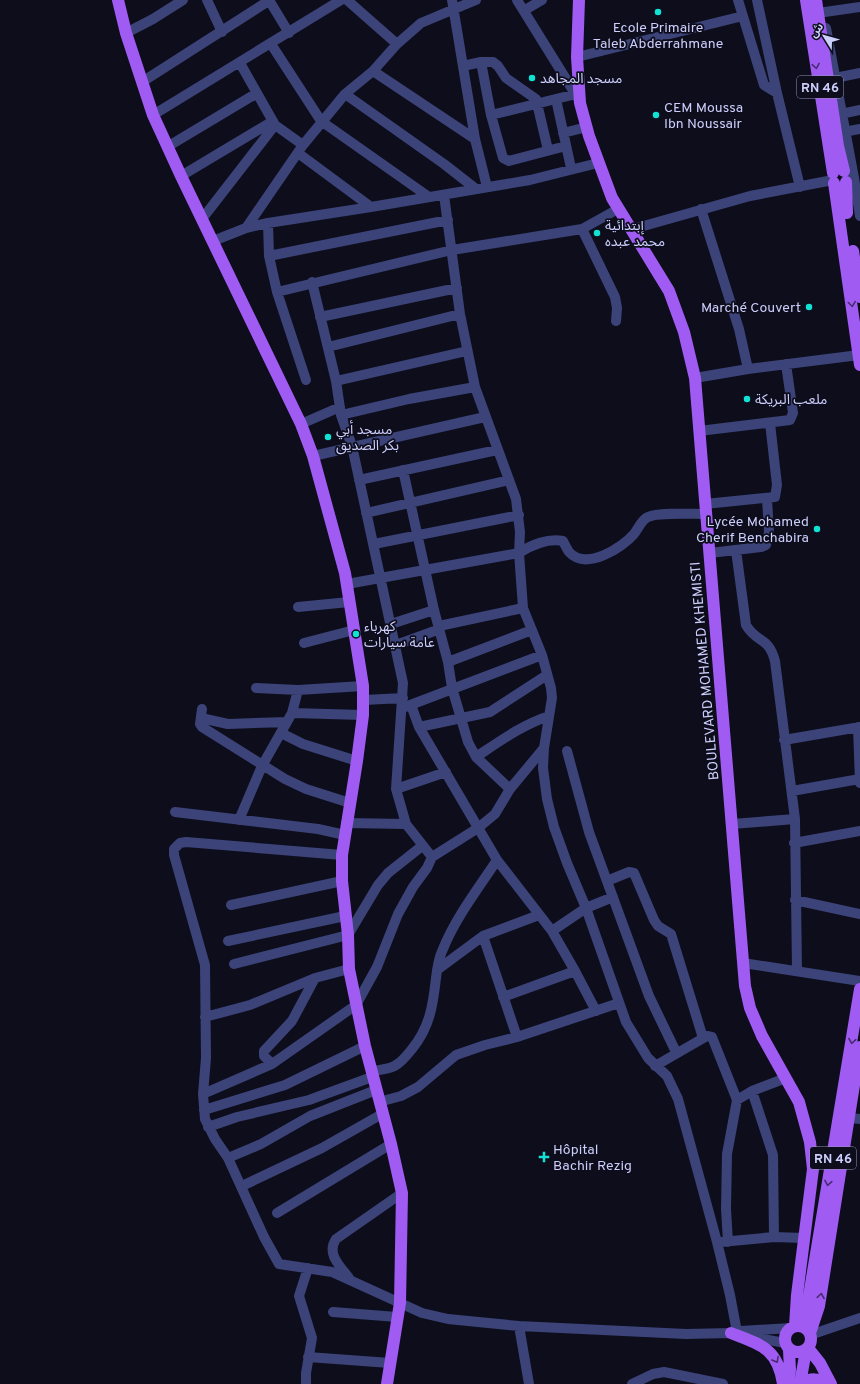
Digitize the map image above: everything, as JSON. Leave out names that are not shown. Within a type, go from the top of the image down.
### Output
[{"type":"main road","points":[[118,0],[126,33],[154,115],[181,176],[301,424],[313,456],[347,584],[364,700],[357,761],[342,855],[342,881],[348,935],[349,969],[365,1046],[391,1144],[402,1193],[400,1303],[387,1384]]},
{"type":"main road","name":"BOULEVARD MOHAMED KHEMISTI","points":[[579,0],[577,57],[578,98],[598,163],[618,208],[633,229],[670,291],[684,332],[695,378],[743,963],[750,1008],[762,1036],[799,1102],[813,1157],[813,1169],[804,1238],[802,1330]]},
{"type":"main road","name":"RN 46","points":[[806,0],[842,178],[859,360]]},
{"type":"main road","name":"RN 46","points":[[816,0],[820,12],[846,210],[860,297]]},
{"type":"main road","name":"RN 46","points":[[802,1330],[808,1302],[860,989]]},
{"type":"main road","name":"RN 46","points":[[802,1330],[819,1306],[855,1119],[860,1047]]},
{"type":"main road","points":[[788,1384],[787,1347],[785,1336],[802,1330],[811,1341],[807,1349],[800,1384]]},
{"type":"main road","points":[[734,1333],[762,1346],[772,1353],[781,1369],[783,1384]]},
{"type":"main road","points":[[787,1347],[797,1353],[807,1349]]},
{"type":"main road","points":[[807,1349],[820,1363],[830,1384]]},
{"type":"main road","points":[[800,1384],[808,1379],[816,1378],[830,1384]]},
{"type":"street","points":[[126,33],[183,0]]},
{"type":"street","points":[[207,0],[222,32]]},
{"type":"street","points":[[142,82],[270,0],[289,33]]},
{"type":"street","points":[[154,115],[341,0]]},
{"type":"street","points":[[347,0],[397,44]]},
{"type":"street","points":[[246,228],[321,121],[345,94],[373,71],[397,44],[422,23],[453,4],[476,0]]},
{"type":"street","points":[[491,115],[556,100],[578,98],[525,10],[517,0]]},
{"type":"street","points":[[525,10],[542,0]]},
{"type":"street","points":[[738,0],[764,85],[777,93]]},
{"type":"street","points":[[757,0],[777,93],[800,187]]},
{"type":"street","points":[[453,4],[475,139],[487,187]]},
{"type":"street","points":[[860,7],[820,12],[835,78],[844,132],[842,178],[860,216]]},
{"type":"street","points":[[577,57],[743,16]]},
{"type":"street","points":[[271,44],[321,121],[429,197]]},
{"type":"street","points":[[463,66],[480,62],[496,64],[506,78],[531,94],[538,104],[548,150]]},
{"type":"street","points":[[480,62],[501,153],[506,160],[566,146]]},
{"type":"street","points":[[240,63],[274,123],[301,149],[371,207]]},
{"type":"street","points":[[373,71],[475,139]]},
{"type":"street","points":[[835,78],[860,73]]},
{"type":"street","points":[[168,147],[258,93]]},
{"type":"street","points":[[345,94],[444,164],[476,189]]},
{"type":"street","points":[[556,100],[572,168]]},
{"type":"street","points":[[841,114],[860,110]]},
{"type":"street","points":[[181,176],[274,123]]},
{"type":"street","points":[[202,219],[274,123]]},
{"type":"street","points":[[563,133],[587,127]]},
{"type":"street","points":[[844,132],[860,129]]},
{"type":"street","points":[[213,240],[246,228],[268,223],[530,180],[572,168],[598,163]]},
{"type":"street","points":[[633,229],[750,196],[842,178]]},
{"type":"street","points":[[444,195],[460,314],[475,387],[509,480],[519,515],[519,553],[522,608],[542,655],[552,698],[544,748],[543,768],[554,827],[586,908],[626,1022],[648,1058],[667,1076],[678,1099],[730,1294],[734,1333]]},
{"type":"street","points":[[277,292],[312,282],[452,250],[582,229],[618,208]]},
{"type":"street","points":[[701,209],[739,329],[748,369]]},
{"type":"street","points":[[270,256],[448,220]]},
{"type":"street","points":[[268,223],[270,256],[277,292],[306,380]]},
{"type":"street","points":[[582,229],[615,297],[617,308],[616,321]]},
{"type":"street","points":[[312,282],[336,382],[341,411],[352,446],[404,683],[405,704],[396,789],[406,824],[432,857]]},
{"type":"street","points":[[320,317],[457,288]]},
{"type":"street","points":[[328,347],[460,314]]},
{"type":"street","points":[[336,382],[467,351]]},
{"type":"street","points":[[695,378],[786,364],[859,360]]},
{"type":"street","points":[[699,431],[788,422],[792,418],[786,364]]},
{"type":"street","points":[[301,424],[341,411],[475,387]]},
{"type":"street","points":[[313,456],[485,417]]},
{"type":"street","points":[[347,584],[425,568],[519,553],[533,544],[558,540],[563,541],[570,553],[580,558],[594,558],[608,554],[620,547],[633,534],[646,517],[706,509],[775,497],[777,493],[770,423]]},
{"type":"street","points":[[359,480],[497,450]]},
{"type":"street","points":[[403,470],[434,610],[448,662],[452,688],[468,742],[476,757],[510,789]]},
{"type":"street","points":[[366,513],[509,480]]},
{"type":"street","points":[[710,553],[761,547],[766,545],[769,532],[767,499]]},
{"type":"street","points":[[374,544],[519,515]]},
{"type":"street","points":[[736,550],[746,625],[753,635],[769,645],[775,661],[795,819],[794,843],[797,971]]},
{"type":"street","points":[[298,607],[349,602]]},
{"type":"street","points":[[396,645],[439,628],[522,608]]},
{"type":"street","points":[[391,624],[434,610]]},
{"type":"street","points":[[304,643],[354,630]]},
{"type":"street","points":[[448,662],[532,630]]},
{"type":"street","points":[[364,700],[405,704],[542,655]]},
{"type":"street","points":[[419,727],[490,712],[547,674]]},
{"type":"street","points":[[256,688],[298,690],[363,686]]},
{"type":"street","points":[[239,820],[262,766],[292,713],[298,690]]},
{"type":"street","points":[[405,704],[497,860],[552,931],[576,971],[596,1011]]},
{"type":"street","points":[[292,713],[363,715]]},
{"type":"street","points":[[287,722],[228,724],[201,714],[200,724],[202,728],[262,766],[306,789],[350,803]]},
{"type":"street","points":[[476,757],[511,733],[532,722],[549,716]]},
{"type":"street","points":[[784,740],[859,727],[860,784]]},
{"type":"street","points":[[281,733],[303,744],[357,761]]},
{"type":"street","points":[[203,1094],[272,1064],[356,1005],[377,967],[398,914],[413,887],[427,868],[432,857],[478,828],[495,814],[510,789],[544,748]]},
{"type":"street","points":[[567,751],[589,832],[649,996],[676,1052]]},
{"type":"street","points":[[396,789],[446,772]]},
{"type":"street","points":[[792,791],[860,779]]},
{"type":"street","points":[[175,812],[318,829],[345,829],[406,824]]},
{"type":"street","points":[[732,824],[795,819]]},
{"type":"street","points":[[794,843],[860,831]]},
{"type":"street","points":[[342,855],[186,842],[176,845],[174,854],[205,965],[206,1058],[203,1094],[204,1110],[208,1127],[228,1158],[276,1260],[284,1266],[332,1272],[349,1278],[422,1313],[448,1319],[519,1326],[686,1334],[802,1330],[860,1318]]},
{"type":"street","points":[[234,964],[348,935],[378,885],[388,873],[422,846]]},
{"type":"street","points":[[208,1127],[237,1117],[309,1100],[397,1065],[419,1041],[426,1028],[432,1010],[437,970],[442,951],[453,927],[497,860]]},
{"type":"street","points":[[607,881],[629,872],[635,875],[654,920],[658,926],[668,931],[672,937],[703,1038]]},
{"type":"street","points":[[231,905],[342,881]]},
{"type":"street","points":[[552,931],[586,908],[613,897]]},
{"type":"street","points":[[795,900],[860,914]]},
{"type":"street","points":[[437,970],[484,936],[539,915]]},
{"type":"street","points":[[228,941],[345,916]]},
{"type":"street","points":[[484,936],[502,997],[516,1037]]},
{"type":"street","points":[[743,963],[860,981]]},
{"type":"street","points":[[205,1017],[250,1005],[315,978],[349,969]]},
{"type":"street","points":[[502,997],[576,971]]},
{"type":"street","points":[[272,1064],[264,1056],[264,1051],[292,1021],[315,978]]},
{"type":"street","points":[[242,1186],[322,1148],[381,1108],[418,1087],[456,1055],[620,1003]]},
{"type":"street","points":[[655,1066],[676,1052],[703,1038],[709,1035],[712,1037],[737,1100],[727,1154],[726,1209],[728,1242]]},
{"type":"street","points":[[204,1110],[285,1086],[365,1046]]},
{"type":"street","points":[[737,1100],[786,1078]]},
{"type":"street","points":[[228,1158],[261,1144],[310,1116],[376,1090]]},
{"type":"street","points":[[752,1092],[773,1155],[774,1237]]},
{"type":"street","points":[[277,1213],[391,1144]]},
{"type":"street","points":[[349,1278],[334,1258],[331,1248],[332,1244],[336,1239],[402,1193]]},
{"type":"street","points":[[717,1242],[774,1237],[804,1238]]},
{"type":"street","points":[[306,1384],[308,1358],[312,1338],[299,1296],[308,1268]]},
{"type":"street","points":[[333,1312],[397,1317]]},
{"type":"street","points":[[519,1326],[529,1384]]},
{"type":"street","points":[[734,1333],[787,1347]]},
{"type":"street","points":[[308,1358],[390,1363]]},
{"type":"street","points":[[632,1384],[653,1374],[664,1372],[692,1380],[723,1384]]},
{"type":"place","name":"Ecole Primaire Taleb Abderrahmane","points":[[658,12]]},
{"type":"place","name":"مسجد المجاهد","points":[[532,78]]},
{"type":"place","name":"CEM Moussa Ibn Noussair","points":[[656,115]]},
{"type":"place","name":"إبتدائية محمد عبده","points":[[597,233]]},
{"type":"place","name":"Marché Couvert","points":[[809,307]]},
{"type":"place","name":"ملعب البريكة","points":[[747,399]]},
{"type":"place","name":"مسجد أبي بكر الصديق","points":[[328,437]]},
{"type":"place","name":"Lycée Mohamed Cherif Benchabira","points":[[817,529]]},
{"type":"place","name":"كهرباء عامة سيارات","points":[[356,634]]},
{"type":"place","name":"Hôpital Bachir Rezig","points":[[544,1157]]}]
